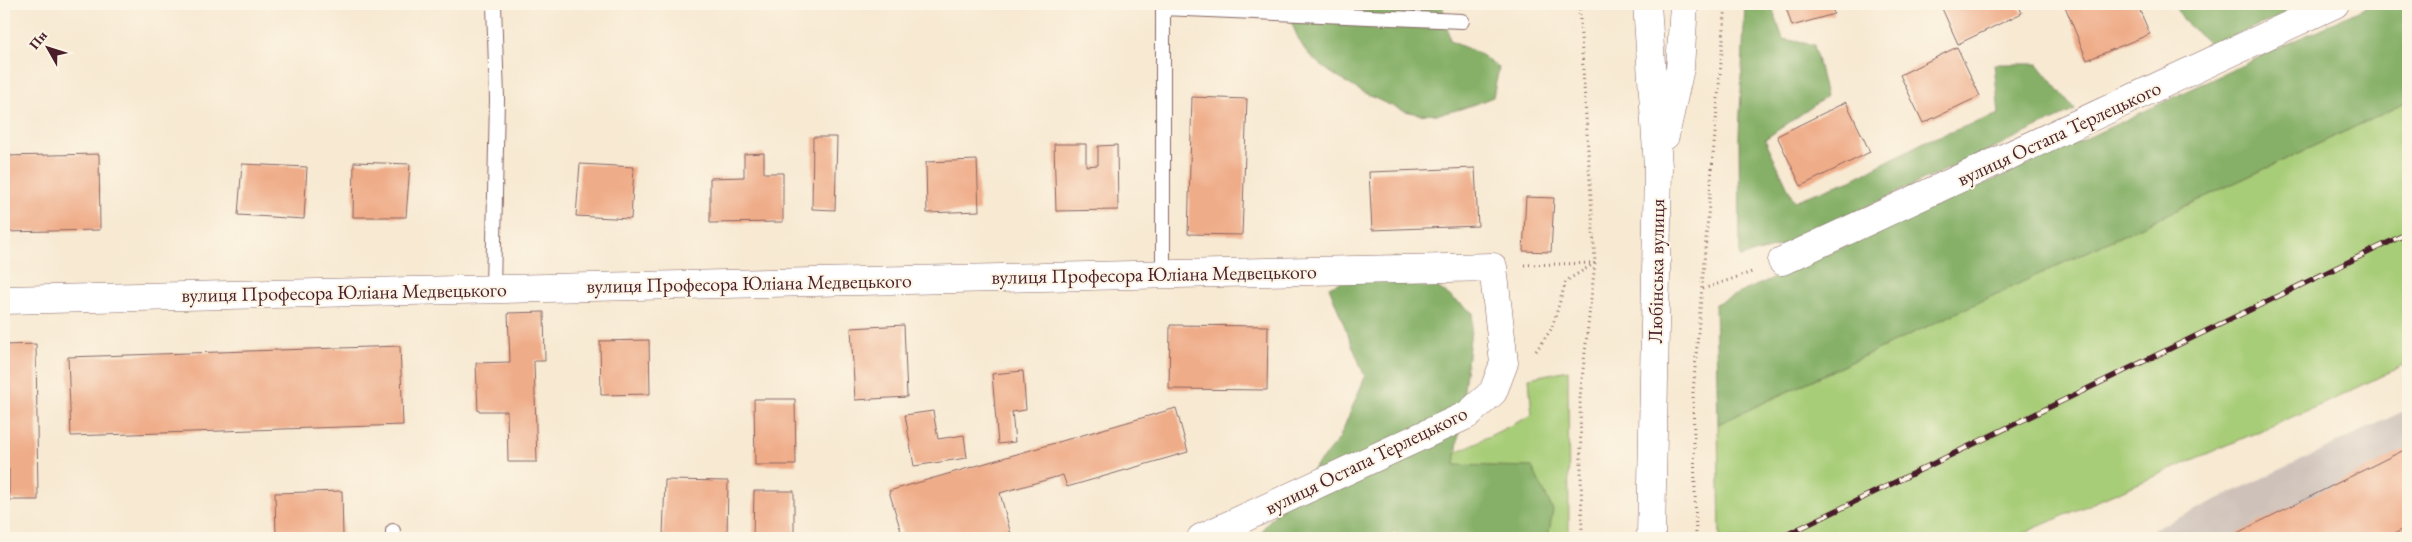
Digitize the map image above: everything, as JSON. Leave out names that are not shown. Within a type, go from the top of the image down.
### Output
[{"type":"street","name":"Любінська вулиця","points":[[1647,4],[1658,167],[1651,538]]},
{"type":"street","points":[[1658,167],[1680,68],[1684,4]]},
{"type":"street","name":"вулиця Остапа Терлецького","points":[[1782,261],[2335,4]]},
{"type":"street","name":"вулиця Професора Юліана Медвецького","points":[[4,300],[1494,266]]},
{"type":"street","name":"вулиця Остапа Терлецького","points":[[1201,538],[1467,415],[1493,392],[1504,363],[1494,266]]},
{"type":"lane","points":[[493,289],[497,100],[494,4]]},
{"type":"lane","points":[[1163,274],[1163,6],[1462,21]]},
{"type":"path","points":[[759,9],[760,4]]},
{"type":"path","points":[[1579,4],[1595,263],[1580,397],[1582,538]]},
{"type":"path","points":[[1696,538],[1693,392],[1726,4]]},
{"type":"path","points":[[1703,289],[1782,261]]},
{"type":"path","points":[[1494,266],[1595,263]]},
{"type":"path","points":[[1504,363],[1531,357],[1552,328],[1566,281],[1595,263]]},
{"type":"shaded area","points":[[2408,409],[2408,538],[2136,538]]},
{"type":"green space","points":[[1290,4],[1442,4],[1450,41],[1478,53],[1499,68],[1493,97],[1457,110],[1438,114],[1419,114],[1375,99],[1327,70],[1306,51],[1297,36],[1286,9]]},
{"type":"green space","points":[[1745,4],[1771,4],[1783,39],[1814,45],[1826,97],[1765,139],[1794,201],[1851,180],[1926,141],[1999,114],[1994,64],[2038,64],[2075,110],[1784,245],[1740,257],[1739,135]]},
{"type":"green space","points":[[2173,4],[2209,4],[2212,7],[2218,4],[2300,4],[2278,18],[2210,44],[2184,21]]},
{"type":"green space","points":[[2373,4],[2408,4],[2408,102],[1718,424],[1715,304],[2085,139]]},
{"type":"green space","points":[[2408,102],[2408,363],[2334,399],[2012,538],[1720,538],[1718,424]]},
{"type":"green space","points":[[1396,257],[1473,313],[1455,465],[1532,467],[1553,510],[1548,538],[1399,538],[1396,530],[1381,538],[1259,538],[1265,526],[1339,439],[1365,377],[1329,287]]},
{"type":"green space","points":[[1568,370],[1569,538],[1283,538],[1532,415],[1529,378]]},
{"type":"building","points":[[1785,4],[1831,4],[1834,14],[1792,26]]},
{"type":"building","points":[[1940,4],[2018,4],[2022,13],[1958,44]]},
{"type":"building","points":[[2064,4],[2137,4],[2150,34],[2087,60]]},
{"type":"building","points":[[1957,47],[1980,96],[1923,123],[1900,75]]},
{"type":"building","points":[[1192,97],[1247,99],[1242,235],[1188,234]]},
{"type":"building","points":[[1846,102],[1870,152],[1801,186],[1777,136]]},
{"type":"building","points":[[813,137],[837,137],[835,210],[812,209]]},
{"type":"building","points":[[1054,144],[1086,144],[1086,166],[1098,165],[1098,146],[1117,145],[1118,210],[1056,211]]},
{"type":"building","points":[[764,153],[764,173],[783,173],[783,222],[710,223],[710,178],[744,177],[744,154]]},
{"type":"building","points":[[99,154],[100,230],[4,232],[4,156]]},
{"type":"building","points":[[977,160],[979,211],[927,213],[926,162]]},
{"type":"building","points":[[354,162],[410,164],[406,217],[353,217]]},
{"type":"building","points":[[242,164],[307,167],[304,219],[238,215]]},
{"type":"building","points":[[580,164],[634,167],[631,219],[576,216]]},
{"type":"building","points":[[1475,168],[1478,226],[1372,230],[1369,172]]},
{"type":"building","points":[[1526,197],[1554,198],[1551,252],[1523,251]]},
{"type":"building","points":[[544,312],[545,361],[534,361],[537,462],[508,462],[507,411],[478,411],[476,363],[510,362],[508,313]]},
{"type":"building","points":[[904,325],[907,397],[855,400],[851,328]]},
{"type":"building","points":[[1170,325],[1268,326],[1267,390],[1169,389]]},
{"type":"building","points":[[649,340],[650,394],[601,395],[600,341]]},
{"type":"building","points":[[36,344],[38,500],[9,500],[9,469],[4,469],[4,345]]},
{"type":"building","points":[[400,346],[403,425],[71,436],[68,357]]},
{"type":"building","points":[[1023,371],[1026,410],[1012,412],[1015,442],[998,444],[992,374]]},
{"type":"building","points":[[754,399],[795,399],[796,465],[755,465]]},
{"type":"building","points":[[1176,408],[1188,452],[1067,487],[1063,475],[1000,493],[1012,538],[903,538],[889,491]]},
{"type":"building","points":[[933,411],[938,439],[964,435],[967,458],[914,466],[905,415]]},
{"type":"building","points":[[2408,448],[2408,527],[2386,538],[2227,538]]},
{"type":"building","points":[[665,480],[728,481],[727,538],[663,536]]},
{"type":"building","points":[[342,491],[343,538],[276,538],[275,493]]},
{"type":"building","points":[[754,491],[794,491],[794,538],[753,538]]},
{"type":"railway","points":[[1780,538],[2408,233]]}]
